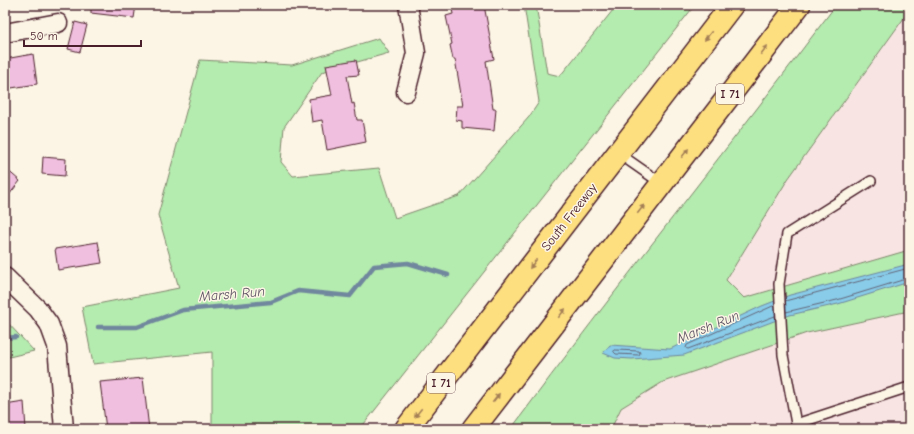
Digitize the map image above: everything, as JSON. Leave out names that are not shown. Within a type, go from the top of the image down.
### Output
[{"type":"highway","name":"South Freeway","points":[[406,429],[732,5]]},
{"type":"highway","name":"I 71","points":[[473,429],[799,5]]},
{"type":"street","points":[[406,92],[416,53],[408,5]]},
{"type":"street","points":[[5,32],[58,23]]},
{"type":"street","points":[[5,277],[38,309],[49,324],[56,346],[64,429]]},
{"type":"lane","points":[[618,153],[661,184]]},
{"type":"lane","points":[[871,181],[787,234],[779,284],[783,355],[797,426],[909,387]]},
{"type":"shaded area","points":[[909,11],[909,250],[744,298],[726,280],[788,179]]},
{"type":"shaded area","points":[[909,311],[909,429],[611,429],[621,408],[663,382],[807,333]]},
{"type":"green space","points":[[524,5],[536,5],[547,73],[560,76],[617,5],[695,5],[360,429],[212,429],[212,352],[93,364],[82,307],[179,288],[158,215],[200,60],[292,65],[379,38],[389,53],[322,72],[284,127],[281,162],[293,176],[379,168],[395,218],[459,196],[529,117],[539,102]]},
{"type":"green space","points":[[836,5],[909,5],[909,11],[788,179],[726,280],[744,298],[909,250],[909,311],[807,333],[663,382],[621,408],[611,429],[511,429],[591,322]]},
{"type":"green space","points":[[5,320],[34,351],[5,358]]},
{"type":"water","points":[[909,264],[909,282],[838,304],[790,315],[684,355],[632,359],[615,358],[603,353],[610,345],[670,349],[762,306],[790,295]]},
{"type":"building","points":[[91,5],[136,5],[134,18],[91,13]]},
{"type":"building","points":[[451,5],[484,5],[494,59],[486,61],[493,109],[496,109],[494,131],[462,128],[462,121],[456,120],[457,106],[463,106],[455,59],[453,59],[450,45],[452,44],[446,16],[453,14]]},
{"type":"building","points":[[75,22],[87,25],[80,52],[68,49]]},
{"type":"building","points":[[33,54],[37,84],[5,89],[5,59]]},
{"type":"building","points":[[356,60],[359,75],[347,76],[352,104],[354,103],[357,120],[362,120],[366,142],[327,150],[322,120],[312,122],[309,99],[332,95],[326,65]]},
{"type":"building","points":[[43,157],[66,159],[65,176],[42,174]]},
{"type":"building","points":[[5,168],[20,181],[5,200]]},
{"type":"building","points":[[98,242],[102,263],[58,270],[55,249]]},
{"type":"building","points":[[143,378],[149,429],[106,429],[100,382]]},
{"type":"building","points":[[24,402],[26,429],[5,429],[5,405]]},
{"type":"waterway","name":"Marsh Run","points":[[98,327],[137,327],[183,310],[271,302],[298,291],[350,296],[374,266],[408,263],[448,275]]},
{"type":"waterway","name":"Marsh Run","points":[[5,338],[16,337]]}]
